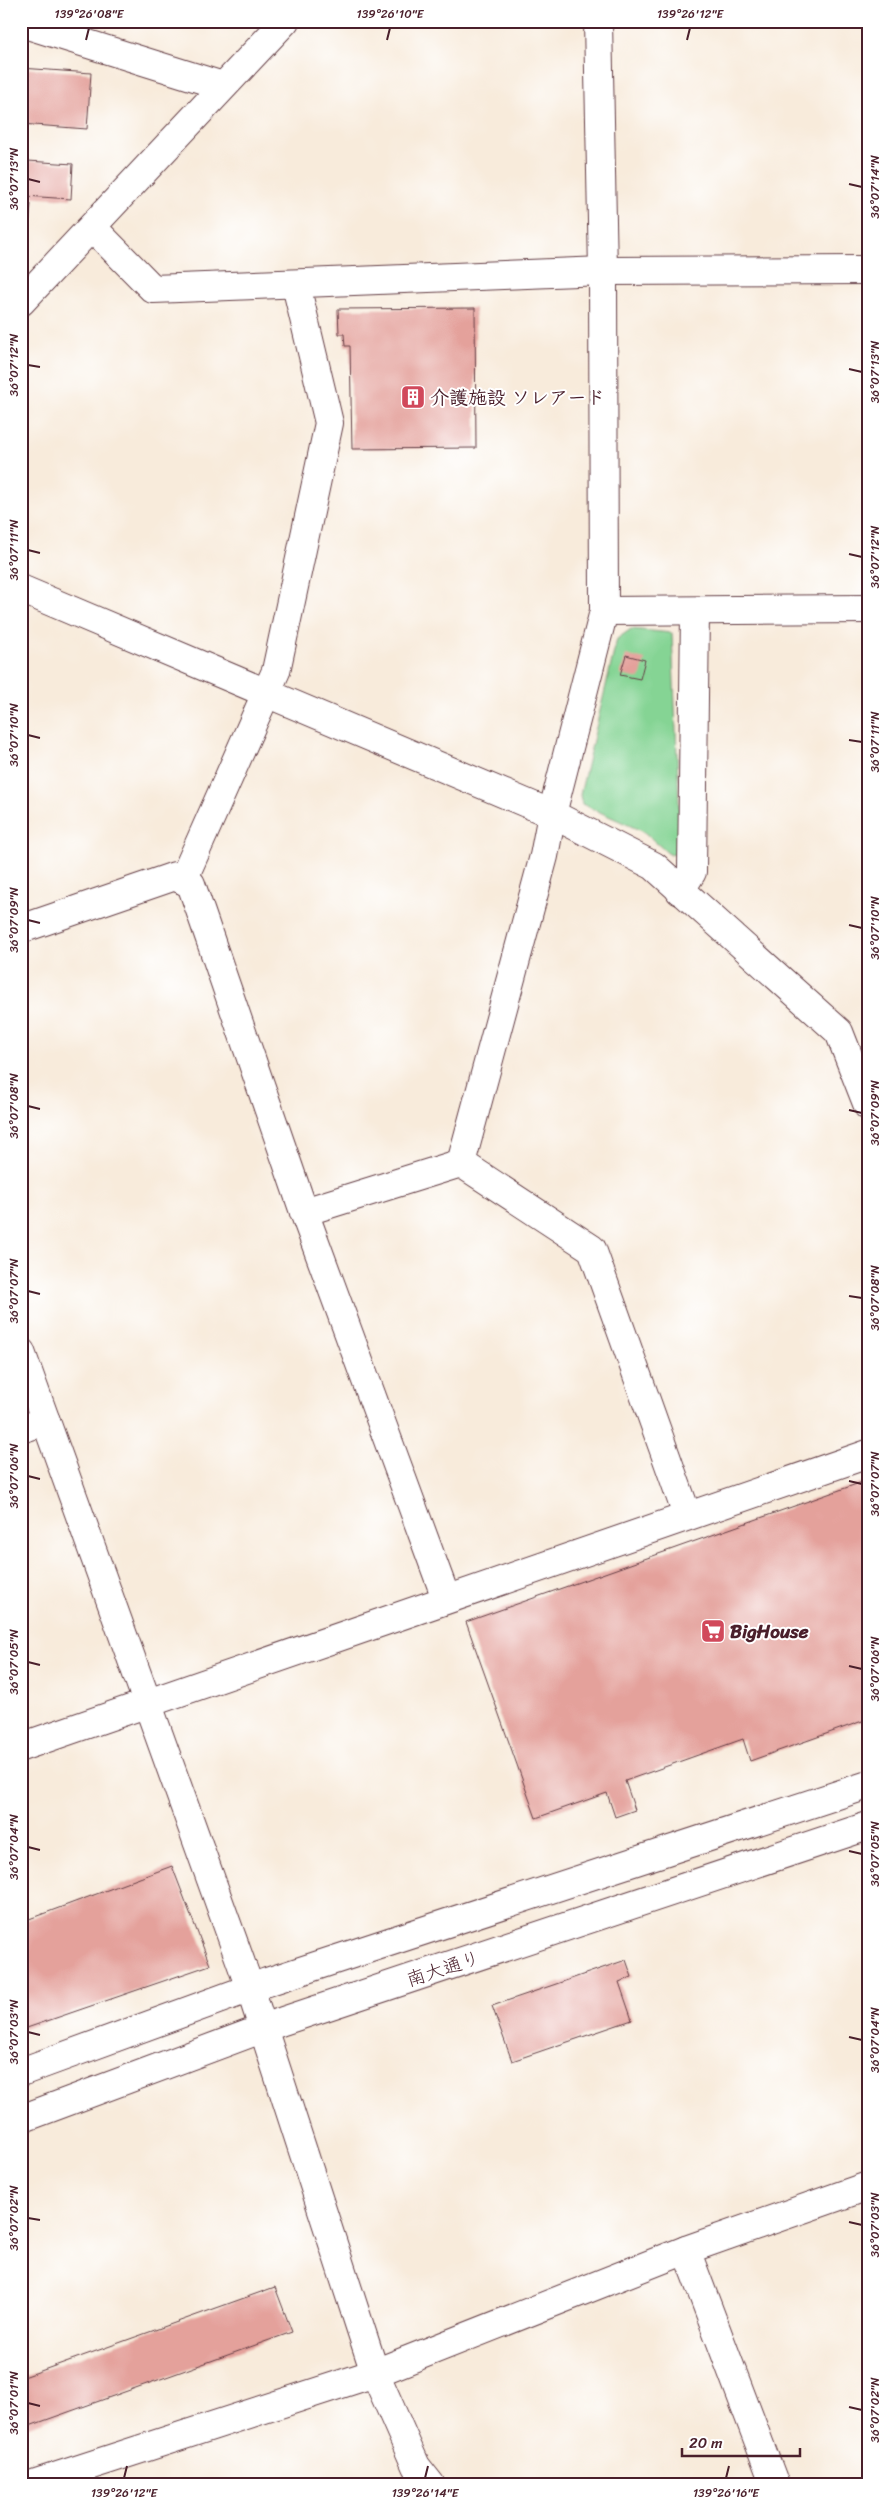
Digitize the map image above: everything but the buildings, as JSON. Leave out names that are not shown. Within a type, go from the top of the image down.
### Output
[{"type":"street","points":[[21,302],[285,21]]},
{"type":"street","points":[[461,1162],[544,856],[552,814],[604,611],[603,271],[598,21]]},
{"type":"street","points":[[21,23],[223,86]]},
{"type":"street","points":[[92,227],[153,289],[603,271],[868,270]]},
{"type":"street","points":[[183,880],[276,672],[329,423],[296,284]]},
{"type":"street","points":[[21,589],[552,814],[654,866],[839,1032],[868,1106]]},
{"type":"street","points":[[604,611],[868,609]]},
{"type":"street","points":[[680,891],[692,872],[695,611]]},
{"type":"street","points":[[21,929],[175,876],[191,884],[304,1212],[446,1598]]},
{"type":"street","points":[[304,1212],[461,1162]]},
{"type":"street","points":[[461,1162],[592,1249],[687,1515]]},
{"type":"street","points":[[21,1352],[33,1425],[146,1703],[250,1988],[375,2373],[416,2466],[431,2485]]},
{"type":"street","points":[[21,1747],[446,1598],[868,1454]]},
{"type":"street","points":[[21,2072],[250,1988],[868,1785]]},
{"type":"street","name":"南大通り","points":[[21,2119],[264,2028],[868,1826]]},
{"type":"street","points":[[30,2485],[375,2373],[686,2250],[868,2186]]},
{"type":"street","points":[[686,2250],[775,2485]]},
{"type":"green space","points":[[631,629],[672,633],[681,852],[670,855],[644,832],[582,804],[580,795],[617,639]]},
{"type":"place","name":"介護施設 ソレアード","points":[[413,397]]},
{"type":"place","name":"BigHouse","points":[[713,1631]]}]
